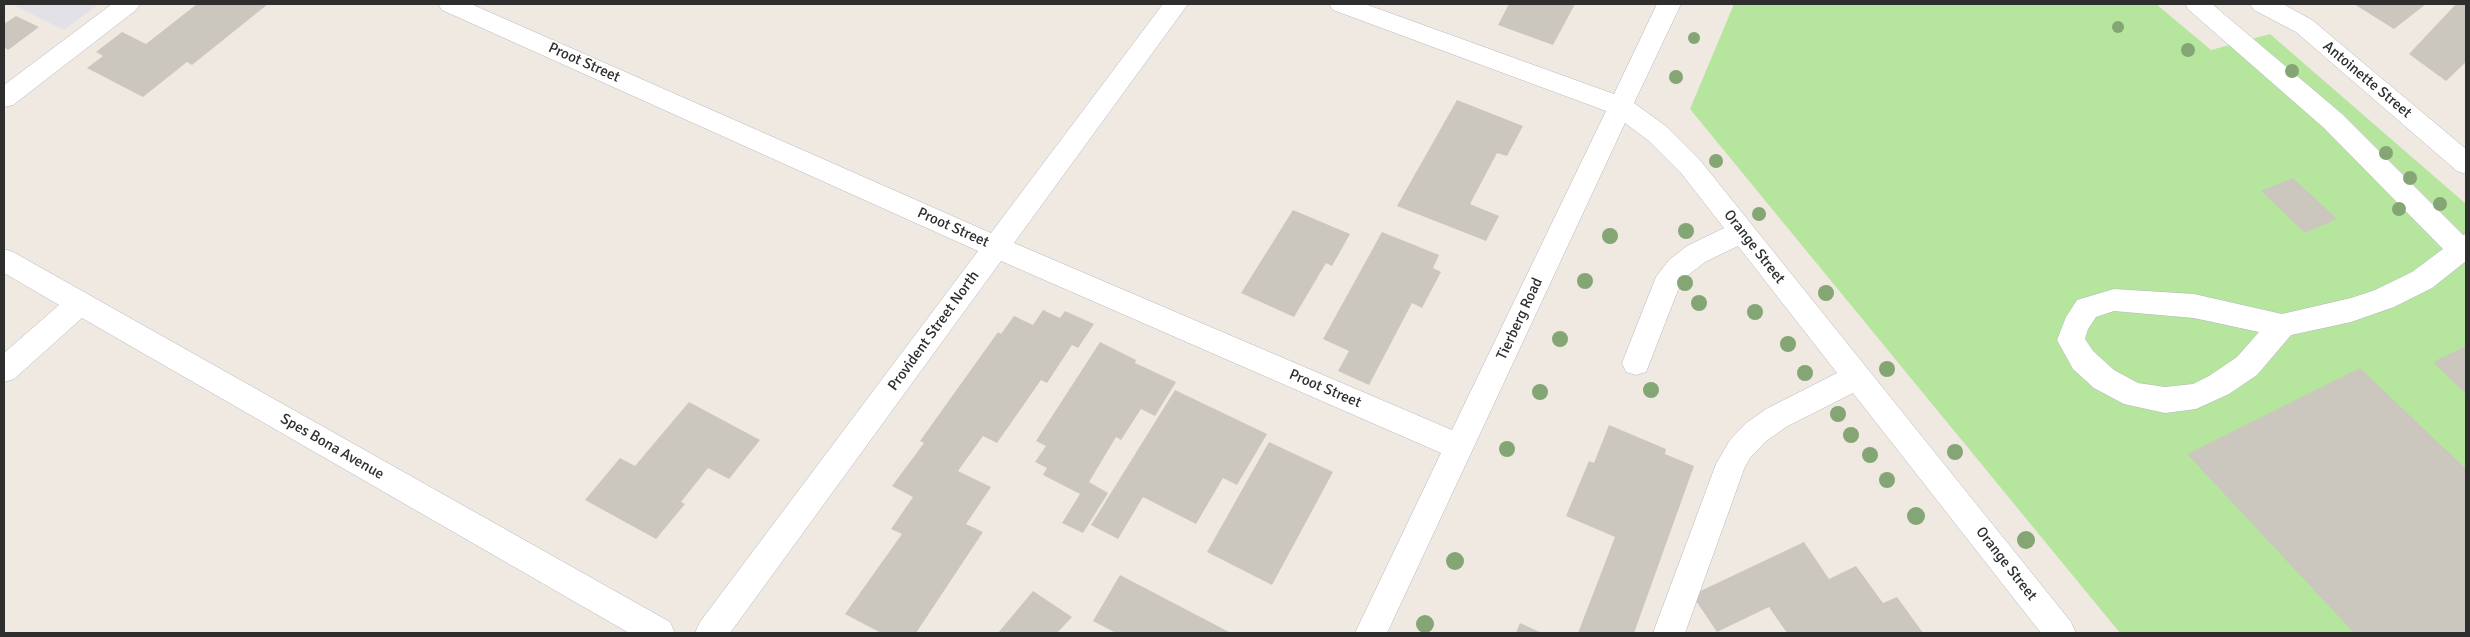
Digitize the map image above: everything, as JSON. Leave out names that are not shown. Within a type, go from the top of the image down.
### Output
[{"type":"street","points":[[4,98],[128,4]]},
{"type":"street","name":"Proot Street","points":[[450,4],[996,247],[1459,447]]},
{"type":"street","name":"Provident Street North","points":[[711,633],[1176,4]]},
{"type":"street","name":"Orange Street","points":[[1341,4],[1620,106],[1658,134],[1690,166],[2060,633]]},
{"type":"street","name":"Tierberg Road","points":[[1371,633],[1669,4]]},
{"type":"street","points":[[2197,4],[2333,121],[2464,248],[2422,280],[2384,299],[2350,310],[2282,326],[2194,306],[2114,300],[2087,308],[2076,325],[2071,340],[2082,360],[2104,379],[2134,395],[2165,400],[2196,396],[2219,385],[2247,366],[2282,326]]},
{"type":"street","name":"Antoinette Street","points":[[2262,4],[2304,26],[2466,164]]},
{"type":"street","points":[[1636,363],[1666,285],[1678,268],[1696,254],[1742,232]]},
{"type":"street","name":"Spes Bona Avenue","points":[[4,260],[659,633]]},
{"type":"street","points":[[4,370],[80,304]]},
{"type":"street","points":[[1669,633],[1731,464],[1740,448],[1755,433],[1776,418],[1857,377]]},
{"type":"shaded area","points":[[11,4],[99,4],[64,30]]},
{"type":"green space","points":[[1734,4],[2156,4],[2211,50],[2270,34],[2466,204],[2466,633],[2120,633],[1690,109]]},
{"type":"building","points":[[197,4],[268,4],[192,65],[187,62],[143,97],[87,68],[103,56],[96,52],[122,32],[146,44]]},
{"type":"building","points":[[1509,4],[1575,4],[1553,45],[1498,25]]},
{"type":"building","points":[[2354,4],[2426,4],[2394,29]]},
{"type":"building","points":[[2456,4],[2466,4],[2466,62],[2446,81],[2409,54]]},
{"type":"building","points":[[16,16],[39,27],[8,50],[4,47],[4,24]]},
{"type":"building","points":[[1457,100],[1523,126],[1507,156],[1497,153],[1470,204],[1499,216],[1486,241],[1397,206]]},
{"type":"building","points":[[2293,178],[2337,219],[2305,233],[2261,191]]},
{"type":"building","points":[[1293,210],[1350,234],[1332,266],[1326,263],[1294,317],[1241,293]]},
{"type":"building","points":[[1382,232],[1439,255],[1433,268],[1441,272],[1422,308],[1412,303],[1369,385],[1338,371],[1349,351],[1323,339]]},
{"type":"building","points":[[1043,310],[1060,318],[1065,311],[1094,324],[1078,348],[1072,345],[1047,383],[1041,380],[997,443],[983,436],[958,471],[991,487],[966,524],[983,532],[916,633],[881,633],[845,614],[902,534],[891,529],[913,497],[892,486],[924,443],[920,441],[998,332],[1001,334],[1014,316],[1033,325]]},
{"type":"building","points":[[1100,342],[1136,360],[1135,363],[1176,382],[1155,416],[1141,409],[1121,440],[1116,437],[1089,482],[1108,493],[1083,533],[1062,523],[1080,494],[1043,475],[1047,468],[1035,462],[1046,446],[1036,441]]},
{"type":"building","points":[[2466,346],[2466,394],[2433,362]]},
{"type":"building","points":[[2360,368],[2466,469],[2466,631],[2462,633],[2354,633],[2187,454]]},
{"type":"building","points":[[1175,390],[1267,434],[1237,485],[1223,478],[1196,524],[1143,497],[1118,539],[1091,525]]},
{"type":"building","points":[[689,402],[760,440],[729,479],[708,468],[681,502],[685,504],[656,539],[585,500],[620,458],[635,466]]},
{"type":"building","points":[[1609,425],[1666,449],[1665,454],[1694,466],[1634,633],[1578,633],[1615,537],[1566,516],[1589,461],[1594,463]]},
{"type":"building","points":[[1269,442],[1333,472],[1272,585],[1207,552]]},
{"type":"building","points":[[1804,542],[1829,579],[1856,566],[1883,603],[1897,597],[1923,633],[1787,633],[1769,607],[1717,632],[1692,595]]},
{"type":"building","points":[[1120,575],[1231,633],[1116,633],[1093,621]]},
{"type":"building","points":[[1033,591],[1072,617],[1057,633],[998,633]]},
{"type":"building","points":[[1520,623],[1542,633],[1516,633]]}]
